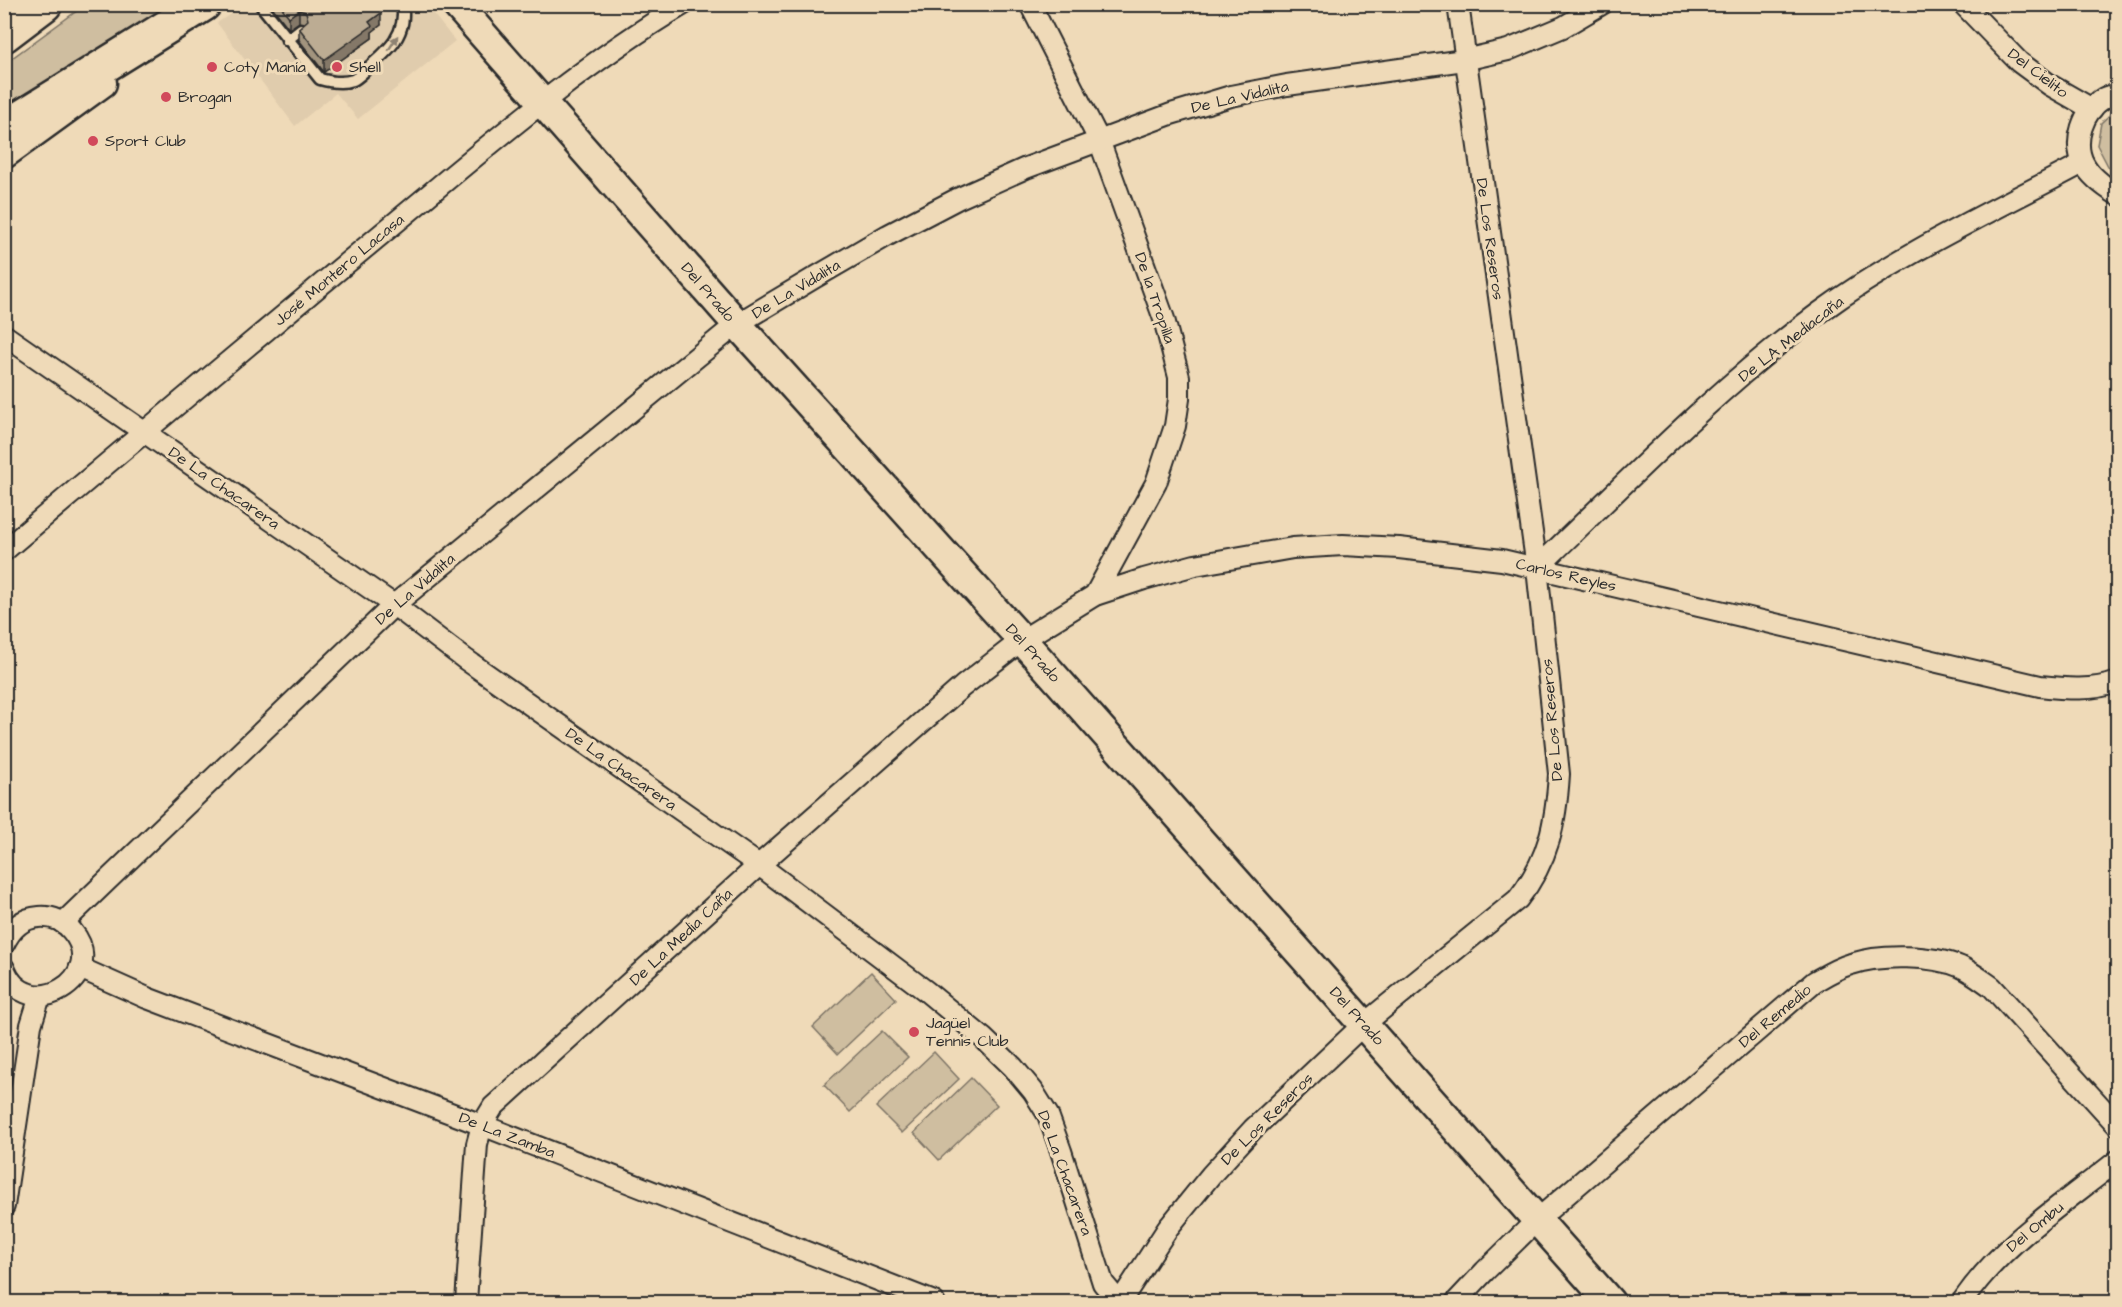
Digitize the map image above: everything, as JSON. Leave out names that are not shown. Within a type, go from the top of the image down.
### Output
[{"type":"highway","points":[[4,35],[45,4]]},
{"type":"highway","points":[[4,128],[204,4]]},
{"type":"street","points":[[4,154],[210,4]]},
{"type":"street","name":"Del Prado","points":[[456,4],[736,324],[1022,640],[1610,1302]]},
{"type":"street","name":"José Montero Lacasa","points":[[4,550],[541,102],[641,30],[684,4]]},
{"type":"street","name":"De la Tropilla","points":[[1030,4],[1099,140],[1164,319],[1179,376],[1179,399],[1175,426],[1156,483],[1095,595]]},
{"type":"street","name":"De Los Reseros","points":[[1120,1302],[1168,1228],[1211,1175],[1253,1129],[1364,1024],[1518,899],[1544,857],[1557,807],[1559,774],[1537,567],[1464,60],[1458,4]]},
{"type":"street","name":"De La Vidalita","points":[[63,923],[394,605],[736,324],[888,235],[957,200],[1026,168],[1099,140],[1171,114],[1231,96],[1287,85],[1464,60],[1508,50],[1563,27],[1602,4]]},
{"type":"street","name":"Del Cielito","points":[[1964,4],[2019,63],[2050,85],[2092,109]]},
{"type":"street","points":[[2118,95],[2105,98],[2092,109],[2082,126],[2078,140],[2083,163],[2101,184],[2118,195]]},
{"type":"street","name":"De LA Mediacaña","points":[[1537,567],[1713,401],[1819,313],[1898,262],[2083,163]]},
{"type":"street","name":"De La Chacarera","points":[[4,335],[394,605],[465,659],[759,865],[926,991],[982,1038],[1013,1067],[1033,1091],[1048,1115],[1103,1283],[1120,1302]]},
{"type":"street","name":"Carlos Reyles","points":[[1022,640],[1095,595],[1144,579],[1195,565],[1293,548],[1342,545],[1399,548],[1502,560],[1537,567],[2040,686],[2091,688],[2118,682]]},
{"type":"street","name":"De La Media Caña","points":[[466,1302],[477,1144],[482,1125],[493,1107],[759,865],[963,686],[1022,640]]},
{"type":"street","points":[[4,968],[13,983],[21,989],[40,996],[51,995],[69,985],[80,968],[81,948],[71,929],[54,918],[34,917],[24,921],[6,937]]},
{"type":"street","name":"Del Remedio","points":[[1456,1302],[1536,1220],[1814,982],[1834,970],[1853,963],[1878,958],[1923,958],[1960,967],[1978,978],[1992,987],[2118,1126]]},
{"type":"street","name":"De La Zamba","points":[[80,968],[147,998],[482,1125],[934,1302]]},
{"type":"street","points":[[4,1206],[31,1026],[40,996]]},
{"type":"street","name":"Del Ombu","points":[[1962,1302],[1996,1260],[2118,1160]]},
{"type":"lane","points":[[260,4],[320,79],[335,83],[355,80],[390,50],[400,32],[404,13],[402,4]]},
{"type":"lane","points":[[287,40],[301,29]]},
{"type":"shaded area","points":[[85,5],[181,5],[5,120],[4,64]]},
{"type":"shaded area","name":"Shell","points":[[244,5],[426,5],[455,41],[358,119],[336,93],[295,126],[217,23]]},
{"type":"shaded area","points":[[2117,108],[2117,175],[2108,166],[2097,145],[2101,123]]},
{"type":"shaded area","points":[[871,972],[896,999],[838,1054],[813,1027]]},
{"type":"shaded area","points":[[882,1031],[908,1057],[850,1112],[824,1085]]},
{"type":"shaded area","points":[[934,1052],[959,1079],[902,1133],[876,1107]]},
{"type":"shaded area","points":[[971,1078],[997,1105],[939,1160],[914,1133]]},
{"type":"building","points":[[279,4],[375,4],[381,13],[369,22],[372,26],[324,60],[299,28],[308,20],[306,12],[299,10],[289,17]]},
{"type":"place","name":"Coty Manía","points":[[212,67]]},
{"type":"place","name":"Shell","points":[[337,67]]},
{"type":"place","name":"Brogan","points":[[166,97]]},
{"type":"place","name":"Sport Club","points":[[93,141]]},
{"type":"place","name":"Jagüel Tennis Club","points":[[914,1032]]}]
